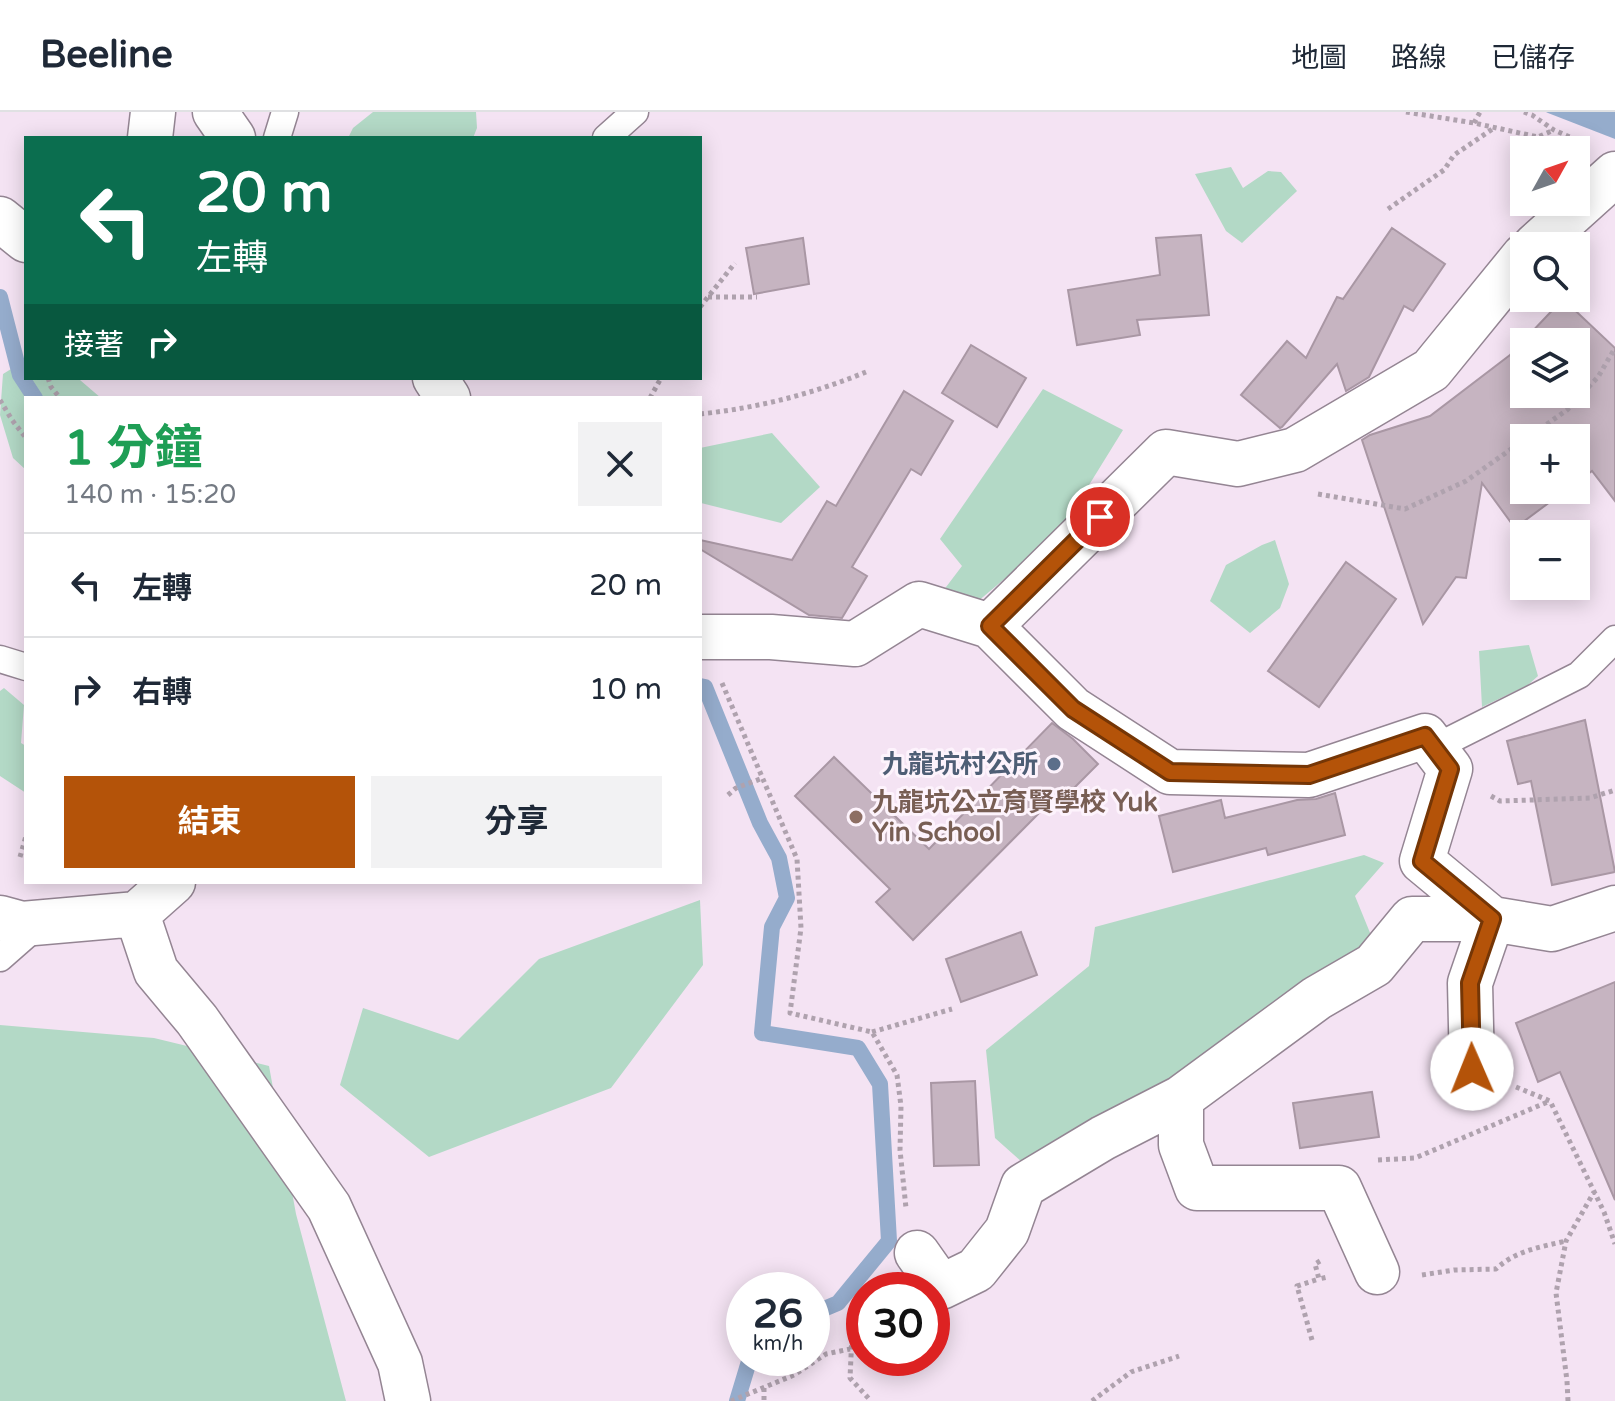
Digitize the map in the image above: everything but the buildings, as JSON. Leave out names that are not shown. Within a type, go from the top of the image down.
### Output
[{"type":"street","points":[[150,136],[153,112]]},
{"type":"street","points":[[215,112],[232,136]]},
{"type":"street","points":[[1546,232],[1603,160]]},
{"type":"street","points":[[0,219],[24,238]]},
{"type":"street","points":[[990,626],[1166,452],[1238,464],[1295,450],[1431,370],[1510,273]]},
{"type":"street","points":[[702,637],[771,637],[855,644],[919,604],[990,626],[1073,709],[1170,772],[1309,775],[1425,736],[1442,758],[1422,861],[1492,919]]},
{"type":"street","points":[[21,920],[137,914],[171,884]]},
{"type":"street","points":[[917,1253],[941,1287],[976,1270],[1007,1231],[1023,1186],[1103,1138],[1181,1098],[1317,998],[1374,965],[1412,919],[1492,919],[1552,929],[1615,908]]},
{"type":"street","points":[[137,914],[156,971],[197,1020],[329,1207],[400,1363],[408,1401]]},
{"type":"street","points":[[1472,1069],[1470,983],[1492,919]]},
{"type":"street","points":[[1181,1098],[1181,1145],[1197,1188],[1339,1188],[1377,1272]]},
{"type":"lane","points":[[278,136],[285,112]]},
{"type":"lane","points":[[608,136],[635,112]]},
{"type":"lane","points":[[1442,758],[1579,675],[1615,639]]},
{"type":"lane","points":[[0,659],[24,666]]},
{"type":"lane","points":[[0,958],[21,920]]},
{"type":"path","points":[[1406,112],[1538,137],[1554,130]]},
{"type":"path","points":[[1474,123],[1480,112]]},
{"type":"path","points":[[1524,112],[1603,160]]},
{"type":"path","points":[[1388,209],[1444,170],[1454,155],[1495,127]]},
{"type":"path","points":[[702,304],[735,263]]},
{"type":"path","points":[[707,297],[757,297]]},
{"type":"path","points":[[1547,424],[1567,410],[1598,377],[1615,348]]},
{"type":"path","points":[[702,414],[763,405],[829,387],[866,372]]},
{"type":"path","points":[[0,400],[24,435]]},
{"type":"path","points":[[1315,493],[1405,509],[1466,481],[1510,450]]},
{"type":"path","points":[[702,637],[797,859],[801,928],[790,1013],[872,1032],[952,1009]]},
{"type":"path","points":[[1442,758],[1500,801],[1590,798],[1615,790]]},
{"type":"path","points":[[728,795],[736,788],[763,778]]},
{"type":"path","points":[[20,857],[24,843]]},
{"type":"path","points":[[872,1032],[897,1075],[901,1106],[900,1150],[909,1228],[917,1253]]},
{"type":"path","points":[[1472,1069],[1550,1101],[1595,1191],[1615,1244]]},
{"type":"path","points":[[1339,1188],[1358,1169],[1375,1160],[1415,1158],[1550,1101]]},
{"type":"path","points":[[1568,1401],[1556,1293],[1566,1241],[1595,1191]]},
{"type":"path","points":[[1312,1340],[1297,1286],[1358,1273],[1380,1272],[1392,1281],[1454,1270],[1496,1269],[1508,1258],[1566,1241]]},
{"type":"path","points":[[1319,1279],[1315,1264],[1324,1258]]},
{"type":"path","points":[[731,1401],[794,1375],[826,1354],[846,1350]]},
{"type":"path","points":[[1092,1401],[1131,1372],[1179,1356]]},
{"type":"path","points":[[850,1376],[871,1401]]},
{"type":"path","points":[[764,1388],[764,1401]]},
{"type":"green space","points":[[373,112],[476,112],[477,128],[474,136],[349,136],[353,128]]},
{"type":"green space","points":[[1231,167],[1243,188],[1268,171],[1281,172],[1297,191],[1242,243],[1226,231],[1195,174]]},
{"type":"green space","points":[[24,361],[24,380],[80,380],[99,396],[24,396],[24,468],[13,458],[0,415],[3,374]]},
{"type":"green space","points":[[1043,389],[1123,430],[1060,532],[964,613],[940,595],[962,566],[940,539]]},
{"type":"green space","points":[[772,433],[820,487],[781,523],[702,503],[702,448]]},
{"type":"green space","points":[[1275,540],[1289,584],[1280,608],[1250,633],[1210,601],[1226,565]]},
{"type":"green space","points":[[1529,645],[1538,676],[1528,685],[1482,707],[1479,651]]},
{"type":"green space","points":[[4,688],[24,705],[21,743],[24,745],[24,792],[0,776],[0,691]]},
{"type":"green space","points":[[1364,855],[1384,863],[1355,896],[1375,945],[1186,1081],[1022,1162],[995,1138],[986,1050],[1089,966],[1095,927]]},
{"type":"green space","points":[[700,900],[703,965],[611,1088],[429,1157],[340,1085],[363,1008],[458,1040],[539,959]]},
{"type":"green space","points":[[0,1025],[154,1038],[269,1066],[296,1214],[346,1401],[0,1401]]},
{"type":"water","points":[[1615,112],[1615,139],[1548,113]]},
{"type":"waterway","points":[[0,297],[20,375],[34,396]]},
{"type":"waterway","points":[[702,686],[705,687],[760,823],[779,858],[787,898],[772,927],[762,1033],[858,1048],[880,1084],[889,1241],[838,1303],[830,1306]]},
{"type":"waterway","points":[[737,1401],[745,1376]]},
{"type":"place","name":"九龍坑村公所","points":[[1054,764]]},
{"type":"place","name":"九龍坑公立育賢學校 Yuk Yin School","points":[[856,817]]},
{"type":"route","points":[[1100,517],[990,626],[1073,709],[1170,772],[1309,775],[1425,736],[1450,769],[1422,861],[1492,919],[1470,983],[1472,1069]]}]
